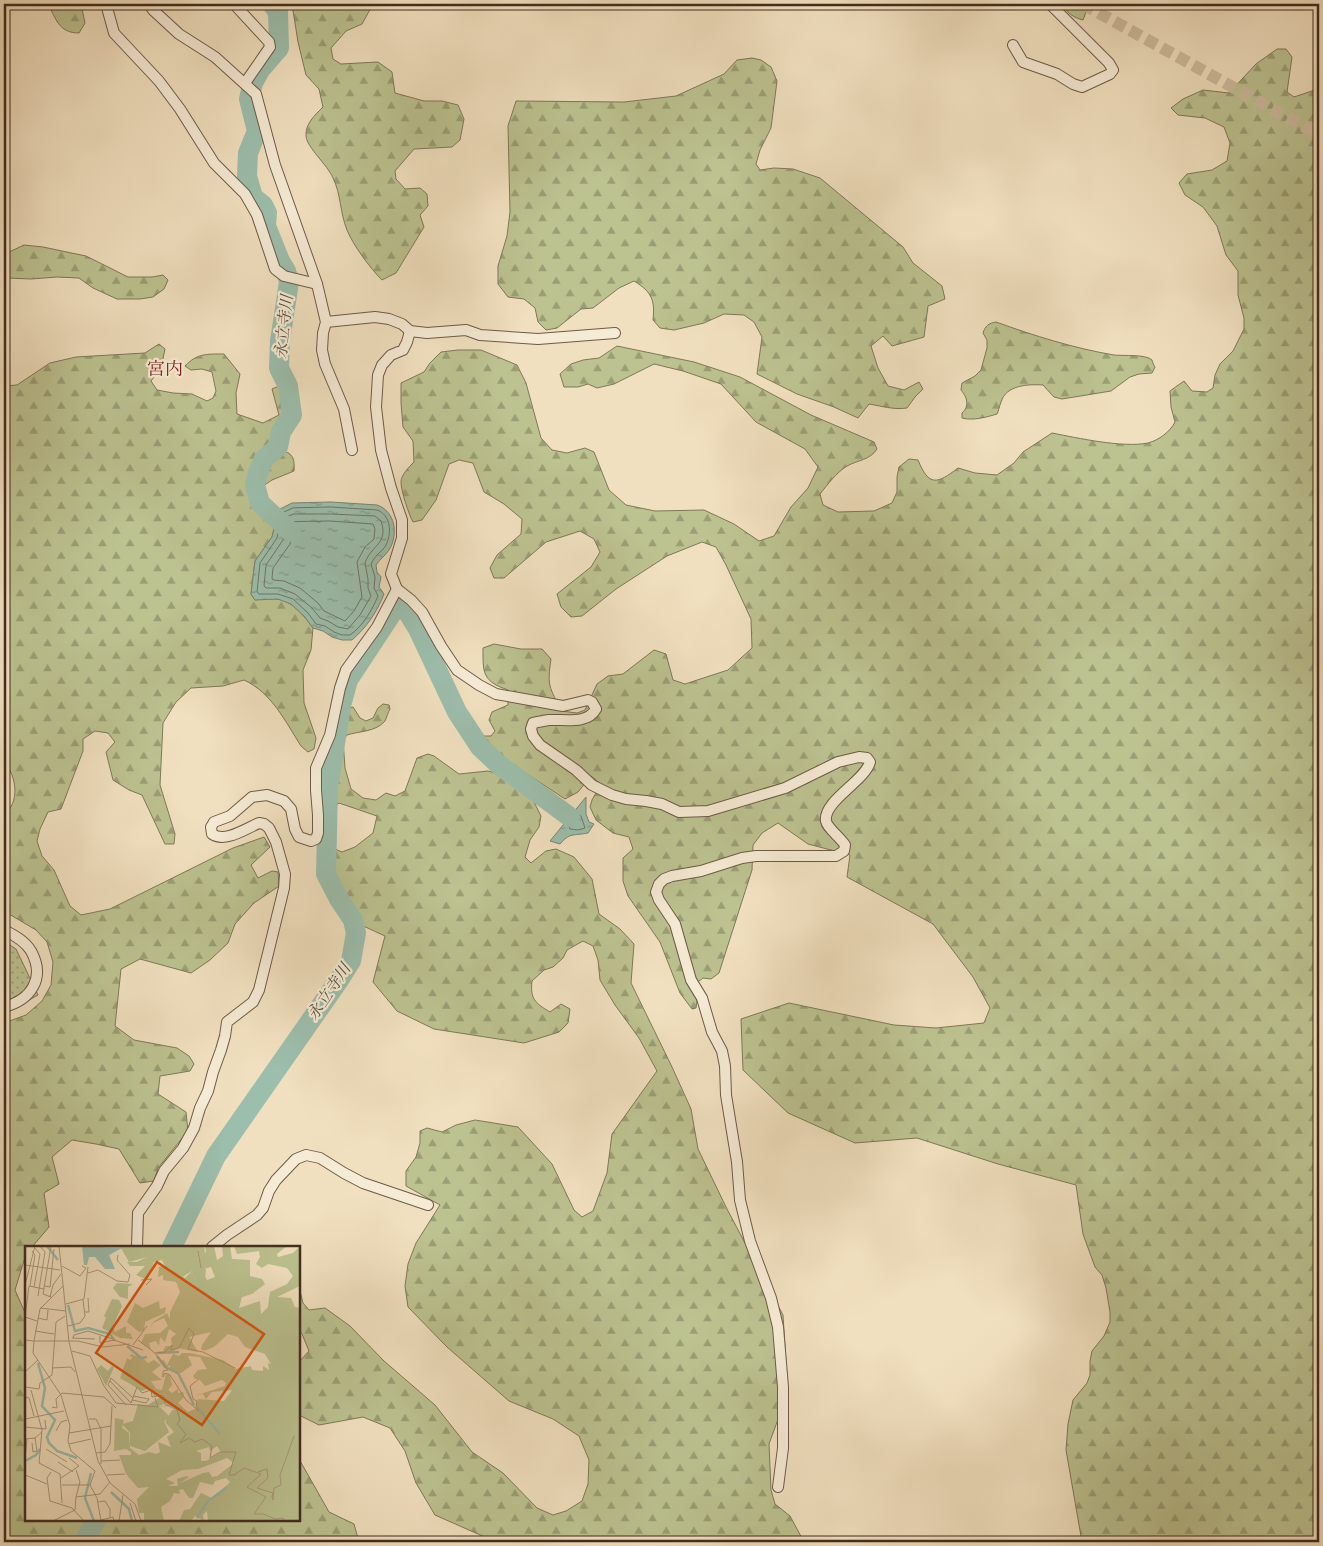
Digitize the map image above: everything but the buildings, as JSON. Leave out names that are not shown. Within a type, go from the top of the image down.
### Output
[{"type":"street","points":[[106,4],[114,33],[159,81],[180,109],[214,163],[245,194],[257,214],[275,269],[284,276],[317,284]]},
{"type":"street","points":[[234,4],[269,42],[270,47],[247,85]]},
{"type":"street","points":[[1013,45],[1024,62],[1057,74],[1082,87],[1110,74],[1112,70],[1109,63],[1050,4]]},
{"type":"street","points":[[155,6],[179,34],[215,57],[256,94],[275,165],[317,284],[326,322],[323,333],[323,357],[344,409],[352,450]]},
{"type":"street","points":[[326,322],[376,318],[402,324],[410,331],[427,333],[466,330],[480,335],[538,339],[615,334]]},
{"type":"street","points":[[410,331],[407,342],[402,350],[391,355],[382,365],[378,375],[376,407],[381,450],[402,520],[402,538],[391,574],[397,589],[422,612],[456,670],[496,694],[563,706],[588,700],[592,702],[596,709],[594,714],[578,720],[548,720],[533,723],[531,729],[533,736],[540,745],[576,770],[592,785],[612,795],[662,804],[679,812],[708,811],[784,788],[838,762],[859,758],[866,758],[870,762],[864,774],[837,798],[826,816],[828,826],[842,839],[845,845],[844,851],[836,856],[756,856],[742,858],[701,871],[664,879],[659,884],[656,892],[659,900],[675,924],[691,980],[702,998],[712,1032],[722,1051],[725,1066],[726,1095],[737,1162],[740,1200],[750,1241],[772,1298],[778,1327],[783,1387],[783,1448],[778,1487]]},
{"type":"street","points":[[137,1246],[138,1213],[157,1186],[164,1171],[183,1148],[194,1128],[200,1108],[208,1092],[225,1036],[227,1022],[253,1002],[259,990],[284,888],[285,874],[276,842],[269,828],[264,824],[259,824],[225,837],[217,837],[212,834],[211,827],[214,822],[230,816],[252,797],[268,795],[284,802],[291,808],[295,829],[299,837],[311,841],[316,839],[318,815],[316,768],[330,735],[340,688],[346,670],[377,627],[397,589]]},
{"type":"street","points":[[4,930],[19,938],[31,950],[38,969],[35,986],[25,997],[4,1008]]},
{"type":"street","points":[[213,1246],[226,1235],[257,1215],[263,1208],[269,1190],[276,1180],[296,1159],[306,1156],[320,1158],[363,1182],[428,1205]]},
{"type":"green space","points":[[48,4],[81,4],[85,23],[79,33],[67,31],[63,28],[56,20]]},
{"type":"green space","points":[[292,4],[373,4],[362,24],[346,31],[331,48],[333,59],[341,64],[378,62],[392,72],[395,93],[424,101],[442,101],[458,105],[464,119],[460,140],[452,147],[414,149],[395,171],[396,179],[405,189],[420,188],[427,194],[428,206],[420,215],[424,227],[396,273],[382,280],[353,242],[345,224],[338,190],[333,178],[307,141],[307,128],[323,107],[319,89],[306,75]]},
{"type":"green space","points":[[1064,4],[1089,4],[1083,20],[1071,15],[1066,10]]},
{"type":"green space","points":[[1277,49],[1286,49],[1292,57],[1287,92],[1294,97],[1315,90],[1319,92],[1319,1542],[1082,1542],[1066,1450],[1068,1424],[1073,1400],[1087,1383],[1090,1375],[1092,1351],[1104,1336],[1110,1322],[1110,1312],[1102,1275],[1095,1267],[1083,1234],[1076,1185],[998,1164],[917,1138],[855,1143],[788,1113],[743,1070],[741,1019],[789,1003],[894,1025],[936,1028],[984,1023],[990,1008],[973,977],[933,924],[847,877],[850,855],[808,844],[778,823],[762,833],[753,845],[752,870],[719,973],[711,979],[703,978],[690,988],[697,1000],[696,1008],[692,1009],[680,993],[660,942],[628,896],[623,881],[623,858],[633,849],[629,837],[613,833],[596,820],[590,807],[601,784],[591,776],[578,792],[565,799],[488,750],[481,739],[484,736],[491,736],[495,731],[489,720],[492,712],[508,705],[508,690],[493,683],[486,675],[483,664],[483,648],[494,644],[521,649],[542,649],[551,659],[549,681],[554,697],[562,711],[577,713],[585,710],[597,684],[608,676],[623,674],[654,650],[666,654],[673,680],[685,684],[728,670],[752,648],[751,619],[726,565],[716,547],[702,542],[667,556],[616,589],[582,616],[571,617],[561,607],[557,594],[591,567],[600,552],[594,539],[580,531],[546,542],[504,578],[494,578],[490,568],[497,555],[521,534],[522,519],[504,504],[484,492],[473,463],[459,460],[449,464],[436,500],[422,520],[413,522],[402,491],[401,482],[404,474],[414,462],[413,441],[403,427],[401,383],[424,372],[441,352],[481,350],[517,365],[526,383],[541,438],[552,450],[567,453],[585,448],[594,452],[609,490],[626,505],[655,511],[704,510],[734,524],[759,541],[774,536],[791,507],[808,488],[818,467],[805,449],[756,422],[721,384],[683,371],[654,364],[614,384],[597,388],[588,384],[578,387],[564,387],[560,374],[571,364],[599,358],[617,346],[694,362],[740,377],[811,415],[874,442],[877,449],[874,453],[843,469],[820,494],[823,505],[838,512],[874,511],[892,503],[897,492],[899,467],[909,459],[918,460],[930,479],[939,480],[958,468],[975,473],[997,475],[1014,463],[1023,452],[1052,433],[1113,443],[1137,444],[1152,442],[1167,432],[1175,422],[1171,407],[1170,391],[1184,381],[1192,391],[1207,392],[1213,388],[1215,375],[1220,364],[1233,351],[1244,329],[1244,318],[1238,295],[1238,271],[1226,255],[1217,226],[1203,207],[1185,195],[1179,183],[1187,174],[1212,170],[1227,161],[1230,143],[1224,127],[1205,118],[1178,115],[1171,108],[1183,99],[1203,90],[1229,93],[1256,64]]},
{"type":"green space","points":[[752,58],[761,60],[771,67],[777,81],[771,128],[760,150],[756,164],[760,170],[774,168],[793,169],[820,178],[903,247],[913,263],[942,286],[945,299],[928,306],[924,337],[892,346],[883,336],[871,346],[878,368],[888,386],[904,390],[919,382],[923,389],[907,408],[892,408],[869,404],[858,418],[797,394],[757,374],[762,337],[754,322],[744,315],[724,314],[704,323],[674,330],[660,328],[653,320],[653,302],[651,297],[645,289],[634,281],[619,288],[593,308],[581,309],[557,328],[546,330],[538,322],[535,308],[524,299],[508,297],[498,284],[498,266],[507,236],[510,212],[508,126],[516,101],[624,102],[676,96],[724,74],[737,60]]},
{"type":"green space","points":[[24,245],[86,256],[128,277],[163,275],[168,280],[164,289],[153,297],[117,299],[93,288],[79,278],[7,278],[4,265],[7,253]]},
{"type":"green space","points":[[996,322],[1084,349],[1114,355],[1149,358],[1155,367],[1152,373],[1130,377],[1111,391],[1062,399],[1054,397],[1043,385],[1018,387],[1004,396],[997,414],[975,419],[962,418],[962,413],[967,404],[961,390],[962,383],[975,376],[981,370],[987,348],[987,340],[983,333],[988,325]]},
{"type":"green space","points":[[159,344],[165,349],[161,368],[151,381],[157,390],[192,394],[207,401],[213,398],[216,391],[212,372],[202,369],[191,370],[185,366],[198,356],[224,354],[240,374],[236,393],[237,414],[263,423],[279,415],[272,389],[279,386],[285,394],[289,415],[274,441],[277,446],[293,458],[294,471],[272,480],[260,488],[256,504],[269,516],[275,525],[272,537],[255,561],[251,594],[255,600],[273,599],[287,602],[297,609],[313,628],[311,650],[303,670],[304,703],[316,738],[314,749],[308,752],[301,746],[270,700],[244,680],[223,686],[191,688],[176,702],[163,723],[160,785],[175,834],[174,844],[165,844],[142,795],[129,790],[113,780],[106,752],[115,742],[108,733],[95,731],[83,739],[83,751],[61,809],[48,812],[40,829],[37,841],[42,856],[54,870],[70,906],[81,915],[110,909],[233,848],[264,837],[270,847],[251,865],[258,878],[272,871],[278,872],[279,886],[254,903],[235,924],[228,943],[210,960],[191,973],[140,959],[121,969],[115,1026],[134,1040],[177,1048],[189,1056],[194,1064],[190,1071],[160,1076],[158,1094],[186,1112],[188,1131],[158,1168],[154,1181],[140,1183],[119,1149],[72,1140],[52,1157],[59,1184],[44,1193],[49,1227],[33,1246],[25,1246],[25,1257],[15,1290],[25,1313],[25,1521],[300,1521],[300,1461],[329,1512],[354,1524],[359,1542],[4,1542],[4,1023],[26,1015],[42,1001],[51,985],[53,962],[47,942],[36,930],[4,911],[4,815],[13,803],[15,789],[12,774],[4,761],[4,386],[17,385],[50,363],[76,357],[145,353]]},
{"type":"green space","points":[[383,704],[389,705],[390,709],[385,721],[381,725],[347,735],[343,740],[345,768],[351,789],[363,798],[376,800],[386,793],[395,796],[405,791],[417,758],[428,754],[434,756],[459,774],[488,771],[507,776],[532,798],[541,816],[539,827],[530,840],[525,857],[531,863],[546,851],[556,849],[574,857],[592,879],[599,914],[620,929],[634,944],[631,983],[691,1109],[698,1149],[727,1209],[783,1315],[788,1392],[769,1444],[771,1490],[775,1504],[790,1516],[804,1542],[502,1542],[487,1538],[435,1515],[416,1483],[405,1451],[390,1428],[363,1417],[319,1425],[300,1416],[300,1361],[309,1351],[300,1331],[300,1291],[303,1303],[309,1310],[325,1308],[350,1326],[384,1361],[435,1405],[472,1452],[503,1473],[537,1508],[553,1515],[566,1511],[582,1501],[588,1484],[589,1460],[579,1436],[553,1419],[509,1401],[447,1347],[408,1307],[405,1286],[408,1264],[416,1243],[440,1205],[406,1186],[406,1171],[416,1157],[420,1143],[420,1131],[427,1128],[442,1132],[456,1125],[475,1120],[518,1127],[552,1164],[574,1210],[582,1217],[593,1211],[607,1173],[612,1134],[657,1071],[639,1038],[615,1005],[600,980],[598,960],[593,946],[583,941],[567,950],[563,958],[553,967],[544,970],[532,981],[533,996],[541,1006],[550,1012],[561,1004],[570,1009],[568,1023],[559,1032],[524,1043],[434,1029],[397,1011],[373,982],[385,936],[359,924],[342,904],[323,862],[326,851],[335,849],[342,852],[355,847],[373,833],[377,816],[339,803],[332,810],[334,819],[332,828],[327,830],[323,826],[321,805],[341,714],[346,709],[353,707],[360,718],[366,721],[373,718],[378,708]]},
{"type":"green space","points":[[4,941],[16,949],[38,995],[4,1014]]},
{"type":"water","points":[[331,502],[377,505],[388,512],[394,530],[394,537],[388,552],[376,565],[377,572],[381,577],[379,587],[384,594],[371,619],[352,640],[332,637],[323,631],[313,628],[291,604],[278,599],[255,600],[251,594],[255,561],[272,537],[275,525],[269,516],[270,514],[292,503]]},
{"type":"water","points":[[586,797],[586,814],[589,822],[594,824],[588,833],[572,835],[560,844],[550,841]]},
{"type":"waterway","name":"永立寺川","points":[[272,4],[278,12],[279,48],[260,70],[253,83],[249,99],[257,131],[248,153],[247,176],[253,197],[263,205],[267,213],[266,226],[289,282],[280,341],[279,368],[288,386],[292,415],[281,432],[278,447],[264,459],[255,485],[260,503],[291,532]]},
{"type":"waterway","name":"永立寺川","points":[[172,1246],[216,1156],[351,961],[356,933],[353,920],[326,874],[328,788],[341,706],[348,680],[398,604]]},
{"type":"waterway","points":[[399,604],[407,611],[418,629],[457,712],[480,747],[498,764],[570,817]]},
{"type":"waterway","name":"永立寺川","points":[[84,1542],[95,1521]]},
{"type":"tunnel","points":[[1083,4],[1319,135]]},
{"type":"district","name":"宮内","points":[[165,369]]}]
